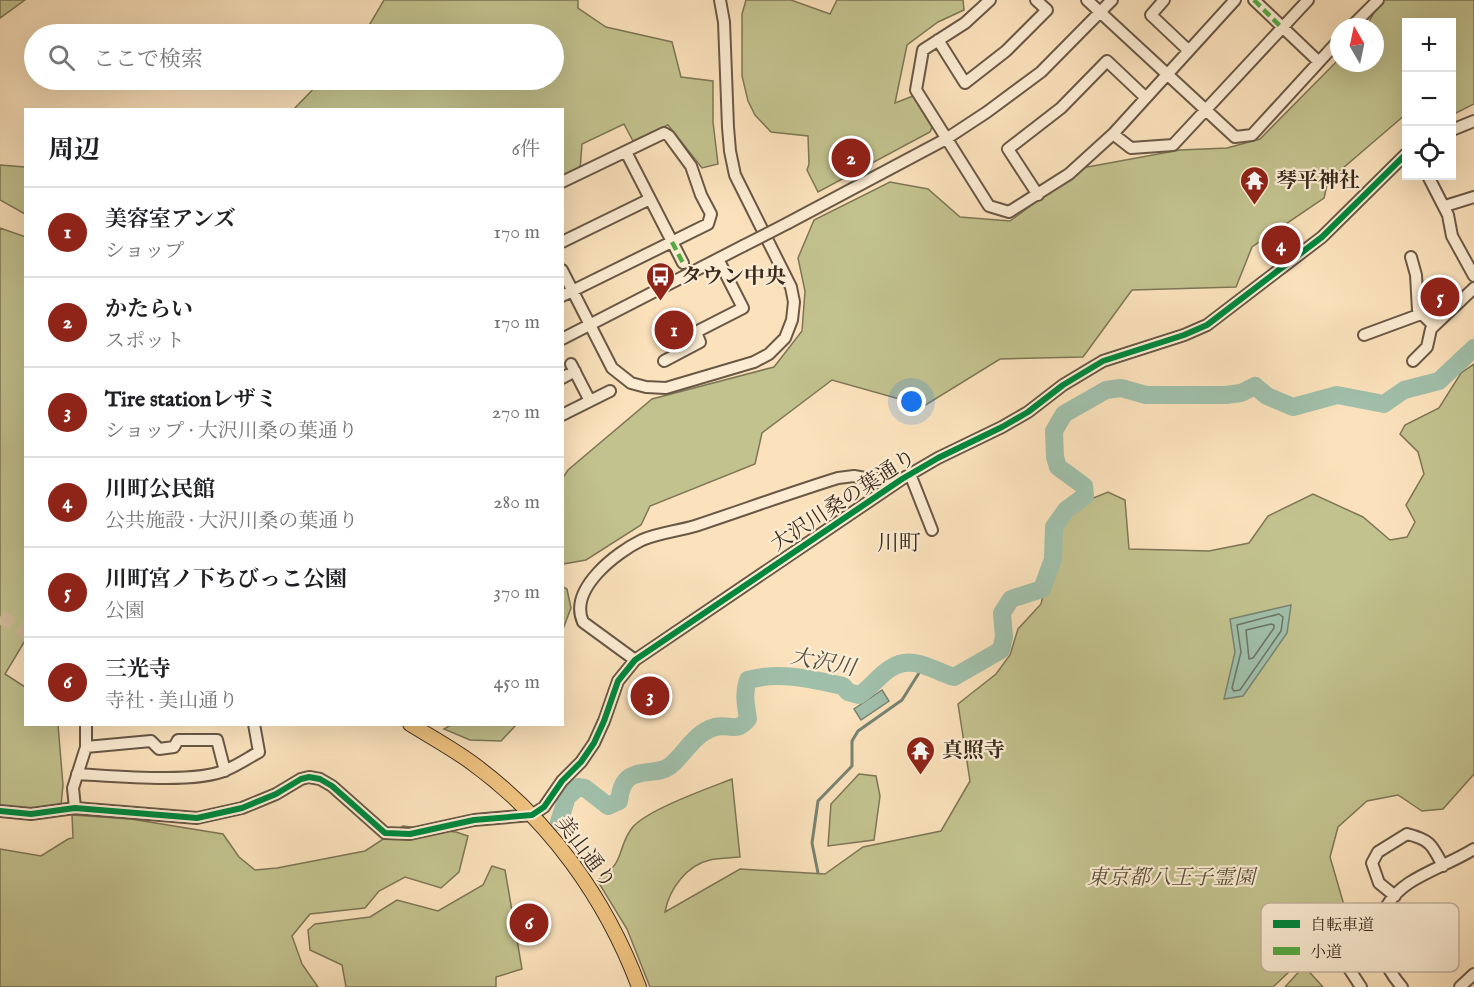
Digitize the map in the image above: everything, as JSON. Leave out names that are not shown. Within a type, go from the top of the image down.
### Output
[{"type":"main road","name":"美山通り","points":[[413,726],[473,763],[532,815],[588,885],[624,950],[639,987]]},
{"type":"street","points":[[564,274],[612,368],[631,383],[646,387],[666,388],[754,362],[769,354],[785,338],[794,302],[791,286],[739,182],[730,151],[724,22],[720,0]]},
{"type":"street","points":[[938,40],[964,83],[1006,51],[1047,10],[1036,0]]},
{"type":"street","points":[[1087,0],[1235,137],[1252,135],[1330,50]]},
{"type":"street","points":[[564,338],[788,223],[946,138],[987,112],[1041,72],[1112,0]]},
{"type":"street","points":[[1164,0],[1151,15],[1188,50]]},
{"type":"street","points":[[986,1],[965,23],[923,50],[916,90],[989,206],[1009,212],[1069,174],[1113,134],[1235,0]]},
{"type":"street","points":[[1254,0],[1319,62]]},
{"type":"street","points":[[1113,134],[1131,148],[1173,145],[1204,109],[1308,0]]},
{"type":"street","points":[[1360,18],[1378,0]]},
{"type":"street","points":[[1038,195],[1008,149],[1061,108],[1107,62],[1145,97]]},
{"type":"street","points":[[1456,128],[1474,121]]},
{"type":"street","points":[[564,181],[664,133],[669,136],[691,166],[701,195],[711,214],[708,224],[564,295]]},
{"type":"street","points":[[626,152],[683,263]]},
{"type":"street","name":"大沢川桑の葉通り","points":[[532,815],[544,807],[562,781],[581,762],[594,743],[618,681],[635,660],[906,476],[1028,412],[1063,385],[1103,361],[1184,335],[1207,325],[1320,240],[1402,159]]},
{"type":"street","points":[[1430,180],[1445,206],[1452,236],[1474,276]]},
{"type":"street","points":[[1445,206],[1474,197]]},
{"type":"street","points":[[564,241],[650,199]]},
{"type":"street","points":[[1411,257],[1416,275],[1418,310],[1434,326]]},
{"type":"street","points":[[664,361],[700,342],[696,332],[743,308],[718,259]]},
{"type":"street","points":[[1413,361],[1427,347],[1431,329],[1453,301],[1474,288]]},
{"type":"street","points":[[1364,335],[1421,314]]},
{"type":"street","points":[[564,376],[573,367],[590,401]]},
{"type":"street","points":[[564,414],[610,391]]},
{"type":"street","points":[[635,660],[583,622],[581,606],[588,587],[609,561],[644,539],[687,529],[838,478],[854,476],[871,479],[906,476],[932,530]]},
{"type":"street","points":[[75,808],[73,788],[86,747],[86,726]]},
{"type":"street","points":[[77,774],[168,777],[211,775],[225,771],[259,752],[254,726]]},
{"type":"street","points":[[86,747],[151,741],[159,748],[174,747],[178,740],[217,740],[225,771]]},
{"type":"street","points":[[0,812],[32,814],[75,808],[197,818],[242,808],[309,777],[320,779],[332,786],[385,833],[410,834],[474,820],[532,815]]},
{"type":"street","points":[[1395,896],[1379,883],[1372,863],[1378,852],[1407,834],[1423,838],[1432,844],[1443,866]]},
{"type":"street","points":[[1391,903],[1407,885],[1474,849]]},
{"type":"street","points":[[1351,972],[1361,987]]},
{"type":"street","points":[[1391,972],[1399,986]]},
{"type":"street","points":[[1460,987],[1474,974]]},
{"type":"green space","points":[[0,0],[25,0],[0,18]]},
{"type":"green space","points":[[384,0],[578,0],[578,8],[606,27],[672,42],[681,77],[713,81],[713,122],[718,164],[702,168],[668,125],[633,141],[624,124],[582,144],[580,170],[564,178],[564,108],[295,108],[312,90],[564,90],[564,24],[370,24]]},
{"type":"green space","points":[[746,0],[791,0],[830,14],[837,0],[963,0],[964,10],[938,22],[907,45],[895,103],[913,96],[932,127],[930,132],[818,192],[807,170],[809,164],[808,136],[771,132],[755,115],[748,101],[742,76],[742,14]]},
{"type":"green space","points":[[1381,0],[1474,0],[1474,104],[1456,113],[1456,18],[1402,18],[1402,117],[1328,181],[1324,198],[1252,247],[1236,287],[1132,290],[1083,357],[1000,359],[924,406],[832,380],[762,433],[755,464],[650,506],[641,525],[586,560],[564,564],[564,476],[568,470],[652,399],[774,367],[802,331],[805,291],[798,258],[814,220],[890,182],[928,189],[960,217],[1010,221],[1082,168],[1180,150],[1227,148],[1260,139],[1330,68],[1330,72],[1384,72],[1384,18],[1371,18]]},
{"type":"green space","points":[[0,165],[24,167],[24,213],[0,200]]},
{"type":"green space","points":[[0,228],[24,236],[24,642],[5,674],[24,686],[24,726],[58,726],[63,785],[61,806],[43,811],[0,809]]},
{"type":"green space","points":[[1441,288],[1448,296],[1445,299],[1447,307],[1445,309],[1432,295]]},
{"type":"green space","name":"東京都八王子霊園","points":[[1474,364],[1474,774],[1443,809],[1422,811],[1398,795],[1367,801],[1338,827],[1330,857],[1343,903],[1261,903],[1261,972],[1289,972],[1273,987],[650,987],[627,929],[597,880],[613,867],[627,836],[639,821],[679,800],[732,779],[740,857],[710,860],[694,867],[680,879],[670,895],[665,912],[740,869],[825,874],[863,847],[941,831],[970,781],[958,704],[996,674],[1010,655],[1018,629],[1041,604],[1060,522],[1086,501],[1108,492],[1125,500],[1129,549],[1209,551],[1249,543],[1268,516],[1313,494],[1363,517],[1390,540],[1407,537],[1415,522],[1406,505],[1424,474],[1418,452],[1400,434],[1405,425],[1439,408],[1461,373]]},
{"type":"green space","points":[[564,588],[567,589],[571,608],[564,626]]},
{"type":"green space","points":[[449,726],[515,726],[501,741],[470,740],[444,729]]},
{"type":"green space","points":[[859,774],[876,776],[880,796],[874,840],[828,846],[831,804]]},
{"type":"green space","points":[[72,815],[131,819],[223,834],[239,857],[255,870],[365,851],[403,826],[456,832],[468,836],[459,872],[441,888],[405,877],[379,891],[365,908],[310,914],[292,936],[302,964],[318,987],[0,987],[0,849],[41,856],[73,838]]},
{"type":"green space","points":[[492,866],[505,870],[522,969],[496,977],[496,987],[346,987],[342,965],[310,950],[308,930],[315,924],[370,917],[397,900],[438,911],[483,885]]},
{"type":"green space","points":[[1299,972],[1309,972],[1323,987],[1285,987]]},
{"type":"water","points":[[1291,605],[1287,633],[1243,696],[1224,699],[1235,652],[1230,619]]},
{"type":"water","points":[[882,690],[889,701],[861,720],[854,709]]},
{"type":"waterway","name":"大沢川","points":[[559,822],[567,797],[578,787],[585,788],[608,806],[619,801],[623,784],[630,777],[670,766],[701,734],[708,730],[720,726],[736,727],[744,723],[748,719],[745,695],[748,680],[772,676],[795,677],[843,686],[848,692],[859,695],[887,671],[899,664],[915,663],[954,677],[1001,650],[1004,637],[1002,613],[1011,599],[1042,589],[1053,559],[1054,527],[1066,510],[1085,496],[1084,486],[1058,467],[1055,457],[1054,431],[1064,414],[1106,390],[1121,388],[1146,395],[1226,395],[1241,393],[1255,386],[1267,396],[1293,407],[1337,395],[1384,404],[1404,390],[1439,381],[1474,348]]},
{"type":"waterway","points":[[818,873],[812,843],[818,801],[852,766],[852,741],[858,731],[902,700],[924,665]]},
{"type":"tunnel","points":[[0,617],[24,631]]},
{"type":"marked path","points":[[1254,0],[1282,28]]},
{"type":"marked path","points":[[672,242],[683,263]]},
{"type":"cycle path","points":[[0,811],[31,814],[75,808],[197,818],[242,808],[309,777],[320,779],[332,786],[385,833],[410,834],[474,820],[532,815],[544,807],[562,781],[581,762],[594,743],[618,681],[635,660],[902,479],[1028,412],[1063,385],[1103,361],[1184,335],[1207,325],[1322,237],[1402,158]]},
{"type":"place","name":"かたらい","points":[[851,158]]},
{"type":"place","name":"琴平神社","points":[[1255,206]]},
{"type":"place","name":"川町公民館","points":[[1281,245]]},
{"type":"place","name":"川町宮ノ下ちびっこ公園","points":[[1440,297]]},
{"type":"place","name":"タウン中央","points":[[660,302]]},
{"type":"place","name":"美容室アンズ","points":[[674,330]]},
{"type":"place","name":"Tire stationレザミ","points":[[650,696]]},
{"type":"place","name":"真照寺","points":[[921,776]]},
{"type":"place","name":"三光寺","points":[[529,923]]},
{"type":"district","name":"川町","points":[[899,542]]}]
